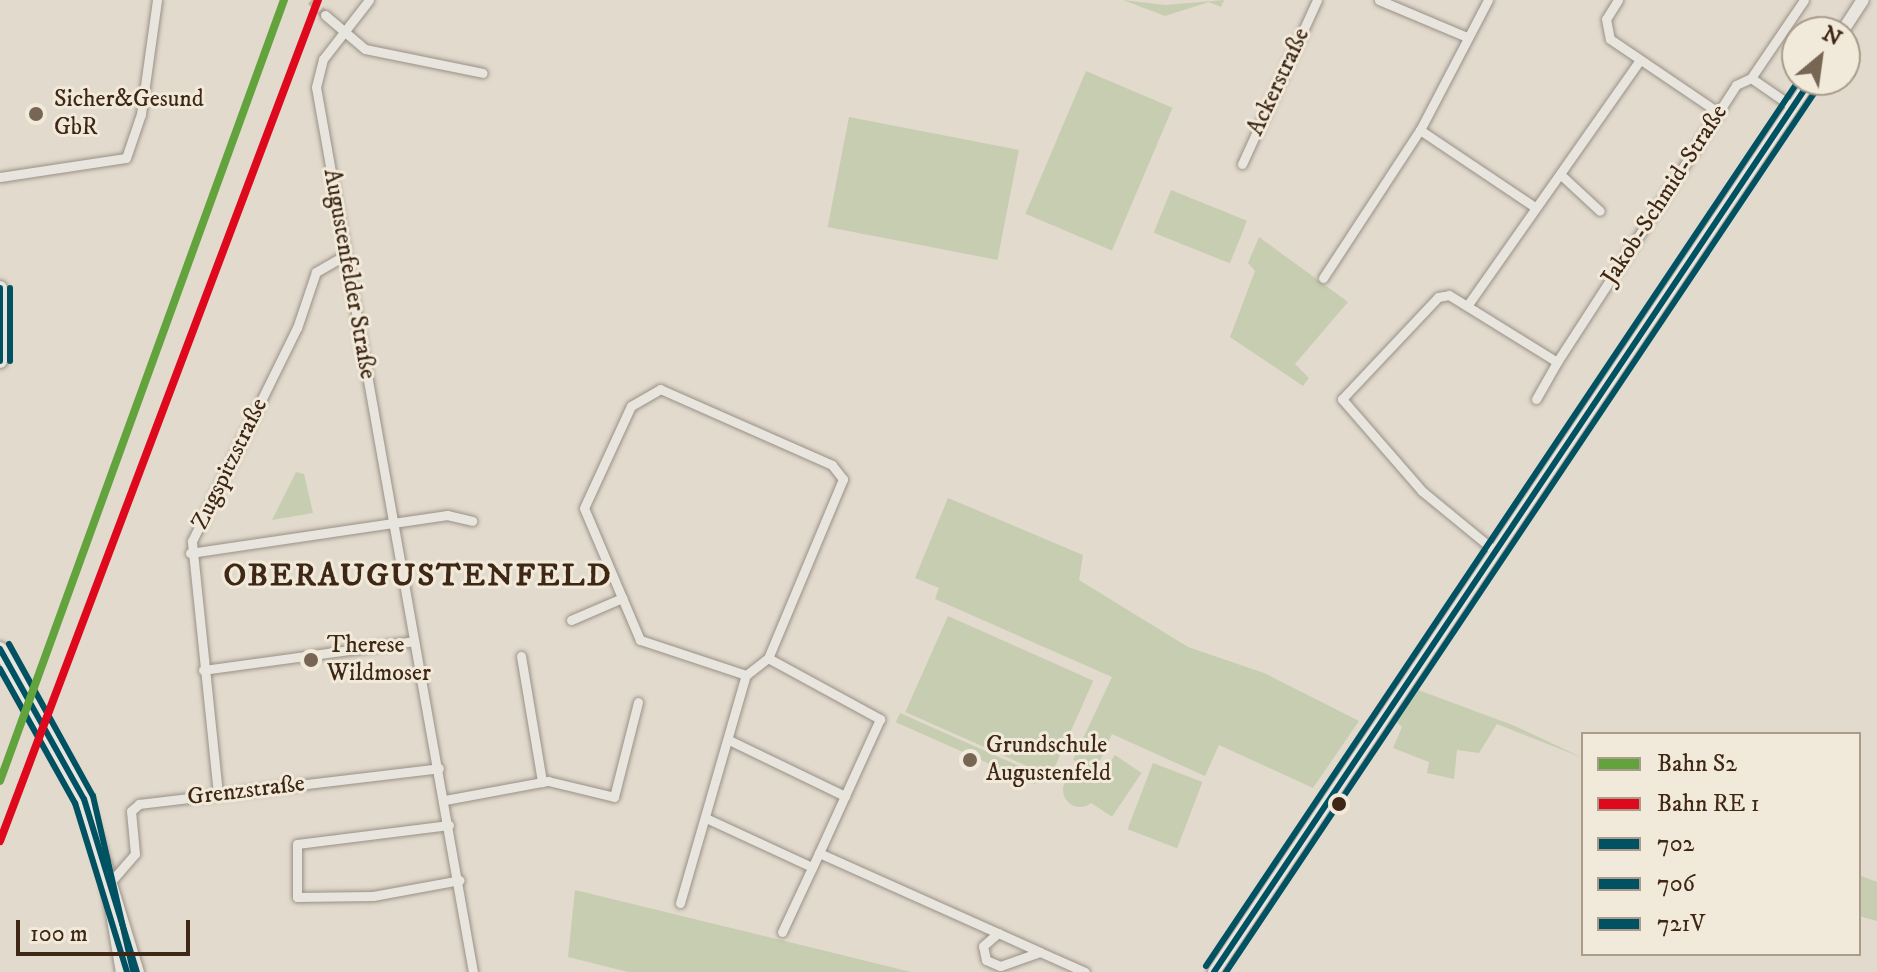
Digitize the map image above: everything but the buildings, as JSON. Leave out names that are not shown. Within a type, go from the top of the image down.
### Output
[{"type":"main road","points":[[0,288],[0,359]]},
{"type":"main road","points":[[0,649],[80,788],[105,865],[123,972]]},
{"type":"main road","points":[[105,865],[114,878],[137,972]]},
{"type":"street","points":[[0,177],[126,158],[141,114],[157,0]]},
{"type":"street","name":"Augustenfelder Straße","points":[[369,0],[323,59],[316,87],[414,641],[460,880],[473,972]]},
{"type":"street","name":"Ackerstraße","points":[[1242,164],[1317,0]]},
{"type":"street","points":[[1379,0],[1467,37]]},
{"type":"street","points":[[1323,278],[1420,130],[1488,0]]},
{"type":"street","points":[[1618,0],[1606,31],[1640,60],[1718,112]]},
{"type":"street","name":"Jakob-Schmid-Straße","points":[[1536,399],[1736,85],[1751,78],[1804,0]]},
{"type":"street","points":[[325,15],[344,35],[383,55],[483,73]]},
{"type":"street","points":[[1467,306],[1533,206],[1560,174],[1640,60]]},
{"type":"street","points":[[1751,78],[1793,107]]},
{"type":"street","points":[[1214,972],[1800,96]]},
{"type":"street","points":[[1420,130],[1533,206]]},
{"type":"street","points":[[1560,174],[1600,211]]},
{"type":"street","name":"Zugspitzstraße","points":[[218,794],[190,553],[316,272],[345,255]]},
{"type":"street","points":[[1495,551],[1422,491],[1342,399],[1438,297],[1467,306],[1557,362]]},
{"type":"street","points":[[708,819],[746,675],[768,658],[843,479],[832,465],[660,389],[631,406],[587,491],[584,508],[640,640],[746,675]]},
{"type":"street","points":[[190,553],[447,515],[472,521]]},
{"type":"street","points":[[571,620],[622,598]]},
{"type":"street","points":[[203,670],[414,641]]},
{"type":"street","points":[[521,656],[542,782]]},
{"type":"street","points":[[768,658],[879,715],[782,932]]},
{"type":"street","points":[[445,800],[542,782],[614,797],[638,702]]},
{"type":"street","points":[[729,740],[845,796]]},
{"type":"street","name":"Grenzstraße","points":[[114,878],[135,854],[134,807],[439,768]]},
{"type":"street","points":[[680,903],[700,821],[708,819],[812,867]]},
{"type":"street","points":[[449,825],[297,844],[297,897],[373,896],[460,880]]},
{"type":"street","points":[[819,853],[1085,972]]},
{"type":"street","points":[[998,933],[983,946],[992,964],[1040,952]]},
{"type":"green space","points":[[1123,0],[1165,5],[1224,0],[1221,7],[1209,2],[1165,16]]},
{"type":"green space","points":[[1086,71],[1173,108],[1112,250],[1025,214]]},
{"type":"green space","points":[[849,117],[1019,150],[997,260],[828,227]]},
{"type":"green space","points":[[1171,190],[1247,221],[1230,263],[1154,233]]},
{"type":"green space","points":[[1259,237],[1348,302],[1295,364],[1309,378],[1303,386],[1230,337],[1255,271],[1248,263]]},
{"type":"green space","points":[[296,472],[304,474],[313,513],[272,520]]},
{"type":"green space","points":[[948,498],[1083,555],[1079,580],[1188,647],[1264,673],[1359,721],[1313,788],[1219,745],[1205,776],[1112,734],[1096,770],[1073,760],[1112,677],[935,599],[939,588],[915,578]]},
{"type":"green space","points":[[948,616],[1093,681],[1051,777],[905,712]]},
{"type":"green space","points":[[1413,688],[1515,726],[1581,757],[1497,724],[1479,753],[1457,750],[1454,779],[1427,773],[1429,762],[1393,748],[1402,727],[1392,717]]},
{"type":"green space","points":[[900,713],[1039,775],[1035,784],[896,722]]},
{"type":"green space","points":[[1115,755],[1142,773],[1112,817],[1085,799]]},
{"type":"green space","points":[[1153,763],[1202,782],[1177,848],[1128,829]]},
{"type":"green space","points":[[1080,773],[1092,778],[1097,790],[1092,802],[1080,807],[1068,802],[1063,790],[1068,778]]},
{"type":"green space","points":[[1861,876],[1877,882],[1877,921],[1861,917]]},
{"type":"green space","points":[[575,890],[911,972],[628,972],[568,957]]},
{"type":"tunnel","points":[[311,0],[325,15]]},
{"type":"rail line","name":"S2","points":[[0,781],[284,0]]},
{"type":"transit line","points":[[0,841],[318,0]]},
{"type":"transit line","name":"721V","points":[[1206,966],[1788,96]]},
{"type":"transit line","name":"702","points":[[1214,972],[1800,96]]},
{"type":"transit line","name":"706","points":[[1226,972],[1812,96]]},
{"type":"transit line","name":"702","points":[[0,288],[0,361]]},
{"type":"transit line","name":"721V","points":[[10,288],[10,361]]},
{"type":"transit line","name":"721V","points":[[9,644],[93,796],[133,970]]},
{"type":"transit line","name":"702","points":[[0,649],[84,799],[137,972]]},
{"type":"transit line","name":"706","points":[[0,669],[75,803],[127,972]]},
{"type":"place","name":"Sicher&Gesund GbR","points":[[36,114]]},
{"type":"place","name":"Therese Wildmoser","points":[[311,660]]},
{"type":"place","name":"Grundschule Augustenfeld","points":[[970,760]]},
{"type":"district","name":"OBERAUGUSTENFELD","points":[[418,576]]}]
